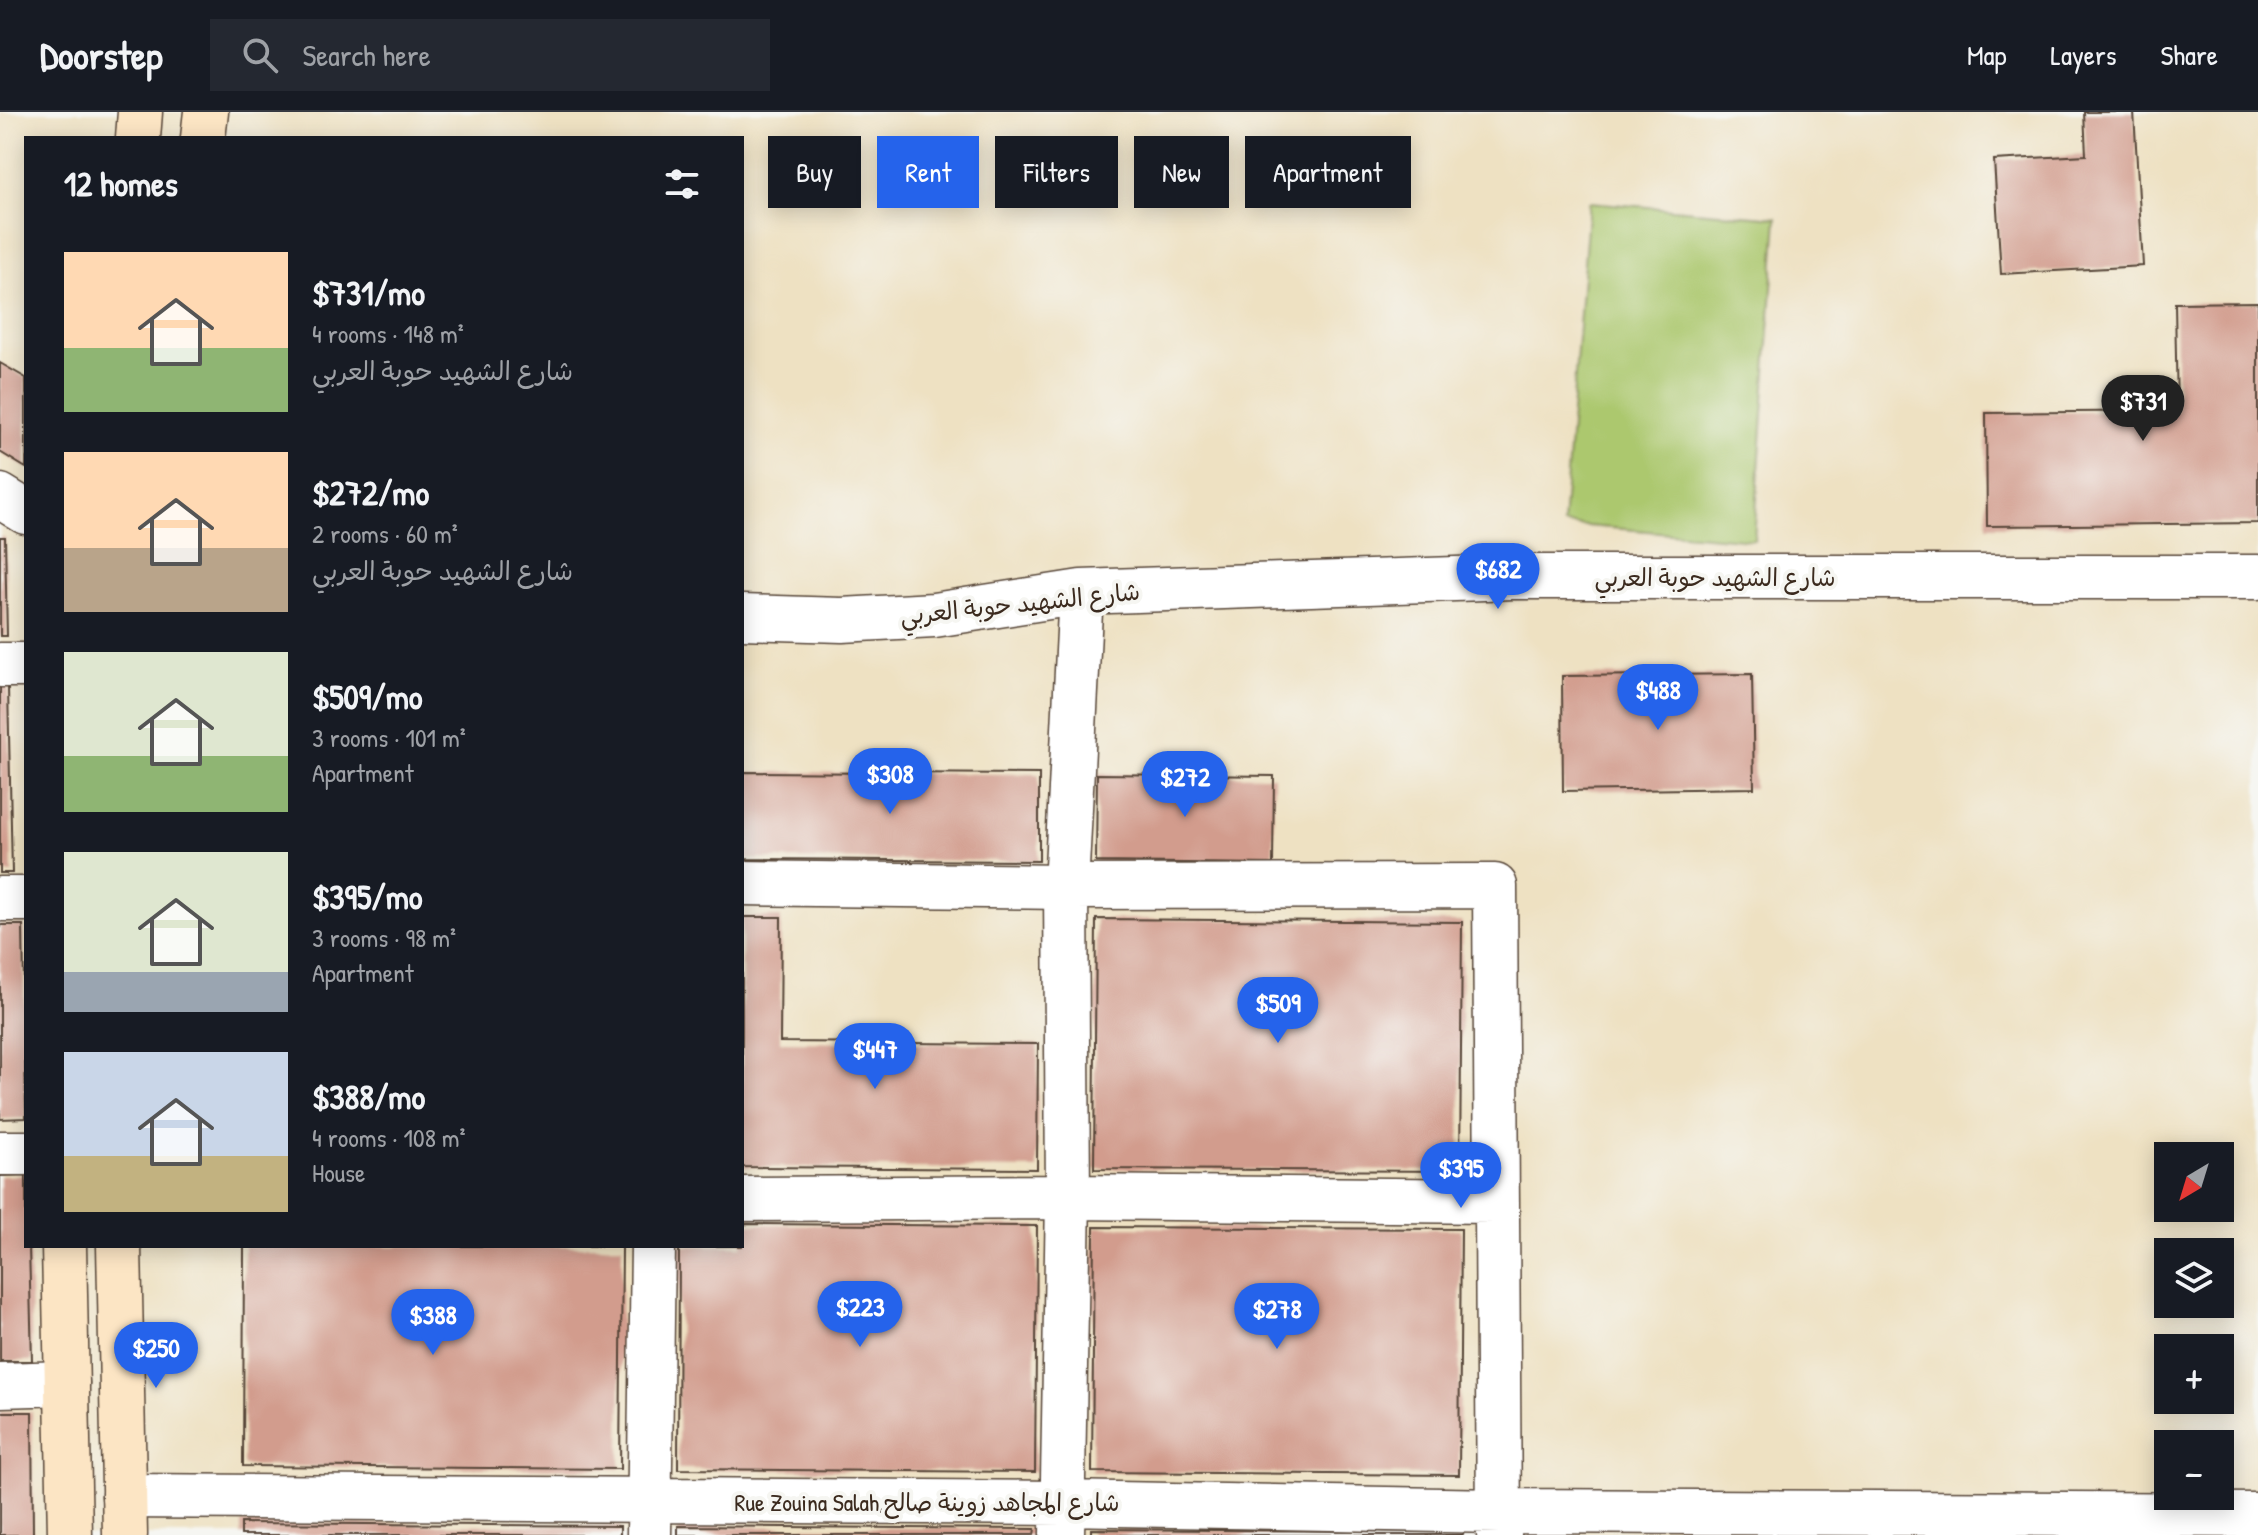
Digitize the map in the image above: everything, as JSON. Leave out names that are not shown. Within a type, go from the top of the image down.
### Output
[{"type":"main road","points":[[138,136],[140,112]]},
{"type":"main road","points":[[203,136],[206,112]]},
{"type":"main road","points":[[64,1248],[70,1535]]},
{"type":"main road","points":[[119,1248],[125,1515]]},
{"type":"main road","points":[[69,1452],[123,1453]]},
{"type":"street","points":[[0,496],[24,511]]},
{"type":"street","name":"شارع الشهيد حوبة العربي","points":[[744,617],[842,620],[934,615],[1081,592],[1513,577],[2258,577]]},
{"type":"street","points":[[1062,1519],[1068,1197],[1066,887],[1081,592]]},
{"type":"street","points":[[0,665],[24,665]]},
{"type":"street","points":[[744,883],[1066,887],[1495,886],[1499,1523]]},
{"type":"street","points":[[0,899],[24,899]]},
{"type":"street","points":[[0,1153],[24,1153]]},
{"type":"street","points":[[744,1199],[1068,1197],[1495,1201]]},
{"type":"street","points":[[649,1518],[653,1248]]},
{"type":"street","points":[[0,1385],[67,1383]]},
{"type":"street","name":"Rue Zouina Salah,شارع المجاهد زوينة صالح","points":[[125,1515],[1499,1523],[2258,1515]]},
{"type":"green space","points":[[1589,202],[1777,218],[1754,540],[1563,524]]},
{"type":"building","points":[[2084,112],[2134,112],[2143,266],[2001,274],[1994,160],[2086,155]]},
{"type":"building","points":[[2258,302],[2258,523],[1987,526],[1986,413],[2177,411],[2175,303]]},
{"type":"building","points":[[0,363],[24,377],[24,467],[0,452]]},
{"type":"building","points":[[0,537],[5,537],[7,636],[0,636]]},
{"type":"building","points":[[1752,674],[1754,788],[1563,791],[1562,676]]},
{"type":"building","points":[[0,687],[8,687],[12,873],[0,873]]},
{"type":"building","points":[[744,772],[1039,774],[1039,861],[744,859]]},
{"type":"building","points":[[1097,774],[1274,776],[1273,864],[1096,862]]},
{"type":"building","points":[[744,917],[781,917],[780,1042],[1038,1044],[1037,1169],[744,1167]]},
{"type":"building","points":[[1096,919],[1462,922],[1460,1171],[1094,1169]]},
{"type":"building","points":[[0,925],[23,925],[24,1118],[0,1119]]},
{"type":"building","points":[[24,1175],[24,1248],[29,1248],[32,1361],[0,1361],[0,1176]]},
{"type":"building","points":[[744,1224],[1037,1226],[1035,1472],[678,1469],[679,1248],[744,1248]]},
{"type":"building","points":[[1094,1227],[1461,1229],[1459,1475],[1092,1472]]},
{"type":"building","points":[[244,1248],[622,1248],[620,1469],[243,1466]]},
{"type":"building","points":[[0,1412],[32,1412],[33,1535],[0,1535]]},
{"type":"building","points":[[241,1523],[620,1526],[620,1535],[241,1535]]},
{"type":"building","points":[[678,1526],[1035,1529],[1034,1535],[678,1535]]},
{"type":"building","points":[[1091,1529],[1464,1532],[1463,1535],[1091,1535]]}]
